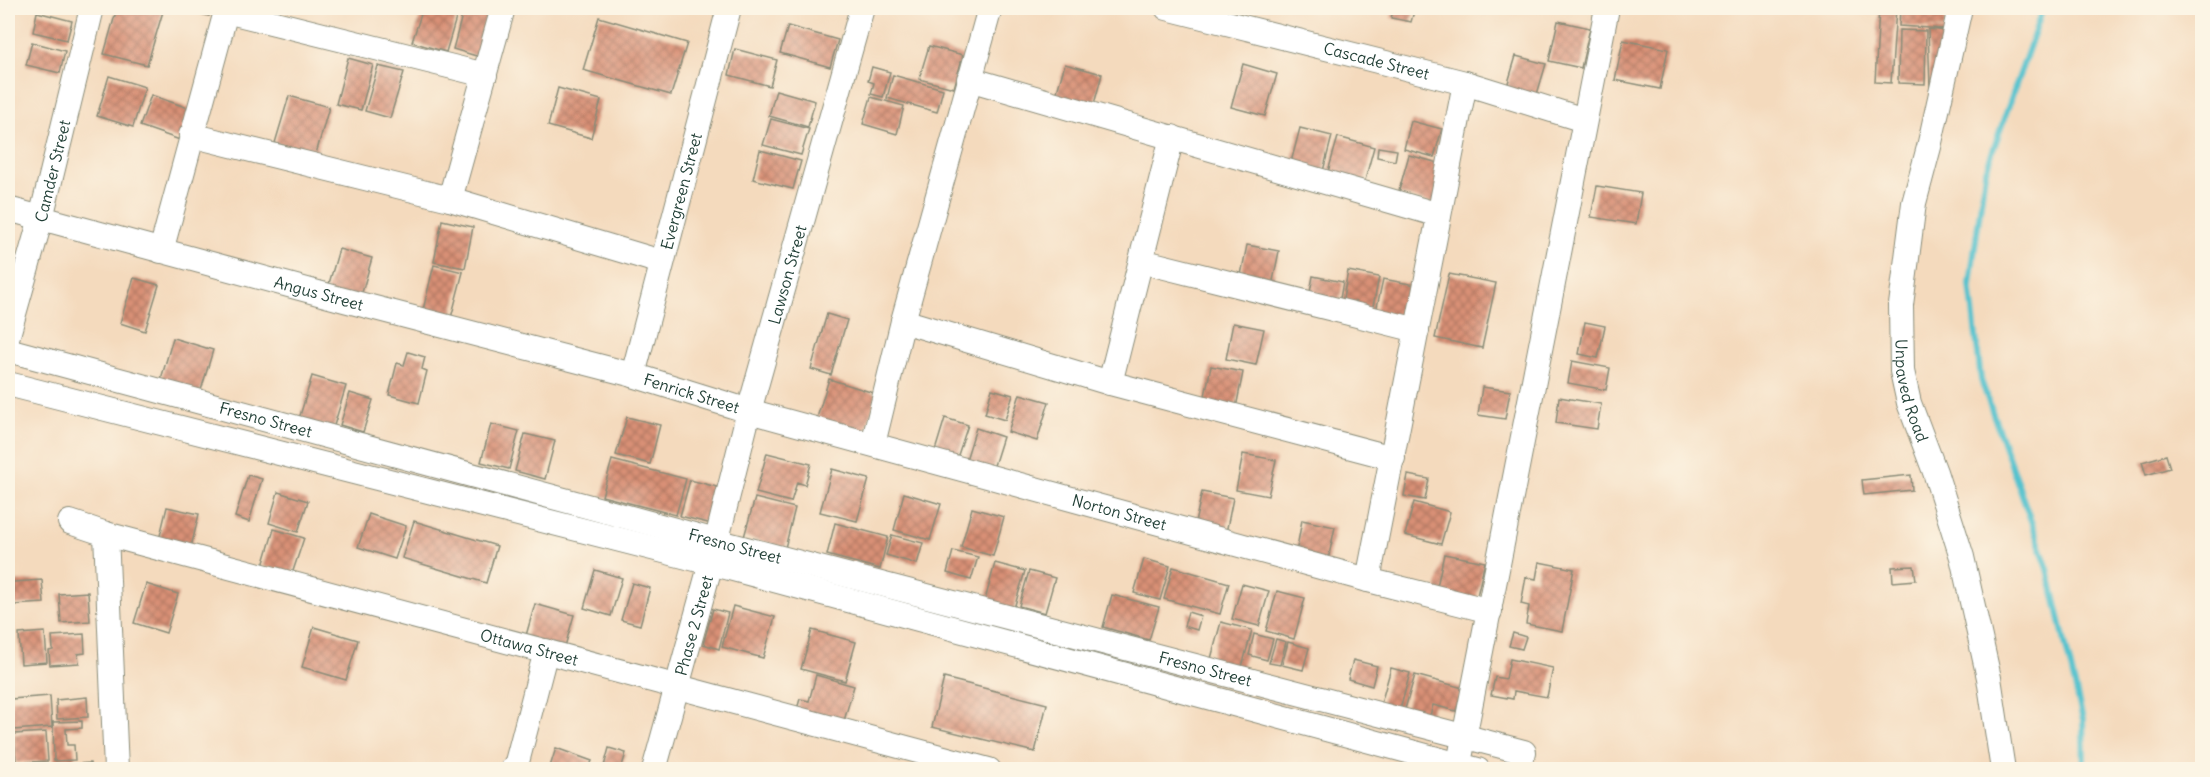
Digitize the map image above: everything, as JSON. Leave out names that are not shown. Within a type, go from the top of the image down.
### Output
[{"type":"street","name":"Camder Street","points":[[8,335],[41,218],[93,8]]},
{"type":"street","points":[[450,199],[503,8]]},
{"type":"street","name":"Lawson Street","points":[[713,552],[749,411],[862,8]]},
{"type":"street","points":[[873,444],[903,321],[990,8]]},
{"type":"street","name":"Cascade Street","points":[[1167,8],[1465,83],[1584,120]]},
{"type":"street","points":[[1465,768],[1464,738],[1607,8]]},
{"type":"street","name":"Unpaved Road","points":[[1960,8],[1914,203],[1901,305],[1902,371],[1909,403],[1935,472],[1962,556],[1989,678],[2003,770]]},
{"type":"street","points":[[161,250],[226,9],[486,75]]},
{"type":"street","name":"Evergreen Street","points":[[633,375],[661,262],[685,180],[721,9]]},
{"type":"street","points":[[969,79],[1439,215]]},
{"type":"street","points":[[1368,580],[1465,83]]},
{"type":"street","points":[[191,135],[450,199],[661,262]]},
{"type":"street","points":[[1110,383],[1172,137]]},
{"type":"street","name":"Angus Street","points":[[8,209],[633,375]]},
{"type":"street","points":[[1141,261],[1417,330]]},
{"type":"street","points":[[903,321],[1110,383],[1393,458]]},
{"type":"street","name":"Fresno Street","points":[[8,350],[1465,768]]},
{"type":"street","name":"Fenrick Street","points":[[633,375],[749,411]]},
{"type":"street","name":"Fresno Street","points":[[8,384],[713,552],[1524,752]]},
{"type":"street","name":"Norton Street","points":[[749,411],[1368,580],[1490,611]]},
{"type":"street","name":"Ottawa Street","points":[[70,522],[106,534],[989,770]]},
{"type":"street","points":[[106,534],[116,770]]},
{"type":"street","name":"Phase 2 Street","points":[[654,770],[713,552]]},
{"type":"street","points":[[512,770],[517,762],[546,651]]},
{"type":"building","points":[[117,8],[164,8],[147,65],[104,54]]},
{"type":"building","points":[[177,8],[211,8],[209,16]]},
{"type":"building","points":[[423,8],[459,8],[446,52],[412,42]]},
{"type":"building","points":[[464,8],[496,14],[483,58],[453,49]]},
{"type":"building","points":[[1394,8],[1415,8],[1411,22],[1391,18]]},
{"type":"building","points":[[1879,8],[1896,8],[1891,83],[1875,82]]},
{"type":"building","points":[[1900,8],[1946,8],[1945,29],[1899,26]]},
{"type":"building","points":[[37,12],[72,21],[67,40],[33,32]]},
{"type":"building","points":[[599,17],[687,43],[671,95],[583,70]]},
{"type":"building","points":[[1558,21],[1590,28],[1581,68],[1549,61]]},
{"type":"building","points":[[788,26],[838,40],[830,67],[780,53]]},
{"type":"building","points":[[1928,29],[1947,31],[1932,87],[1930,87]]},
{"type":"building","points":[[1899,30],[1926,31],[1925,84],[1898,83]]},
{"type":"building","points":[[1623,40],[1668,49],[1660,89],[1615,80]]},
{"type":"building","points":[[32,42],[65,51],[60,73],[26,65]]},
{"type":"building","points":[[929,46],[963,55],[954,88],[919,79]]},
{"type":"building","points":[[735,49],[777,60],[770,86],[729,75]]},
{"type":"building","points":[[1516,56],[1546,64],[1535,101],[1505,93]]},
{"type":"building","points":[[348,58],[373,65],[361,110],[336,104]]},
{"type":"building","points":[[1065,64],[1102,74],[1092,112],[1054,102]]},
{"type":"building","points":[[1243,64],[1277,74],[1265,116],[1231,107]]},
{"type":"building","points":[[378,66],[404,72],[390,118],[365,111]]},
{"type":"building","points":[[872,67],[890,72],[883,97],[871,94],[874,83],[868,81]]},
{"type":"building","points":[[893,75],[943,89],[937,112],[887,98]]},
{"type":"building","points":[[109,76],[145,87],[133,127],[97,116]]},
{"type":"building","points":[[558,88],[601,100],[591,138],[548,126]]},
{"type":"building","points":[[776,90],[815,101],[808,127],[769,116]]},
{"type":"building","points":[[151,95],[191,109],[180,140],[140,126]]},
{"type":"building","points":[[289,96],[329,107],[316,154],[275,143]]},
{"type":"building","points":[[871,97],[904,106],[897,134],[863,124]]},
{"type":"building","points":[[771,119],[809,129],[801,155],[763,145]]},
{"type":"building","points":[[1411,121],[1442,129],[1434,157],[1404,149]]},
{"type":"building","points":[[1300,128],[1332,136],[1321,179],[1289,170]]},
{"type":"building","points":[[1338,137],[1374,147],[1364,184],[1327,175]]},
{"type":"building","points":[[1378,147],[1397,150],[1395,161],[1377,157]]},
{"type":"building","points":[[760,150],[801,161],[793,189],[753,179]]},
{"type":"building","points":[[1409,155],[1446,165],[1436,204],[1398,194]]},
{"type":"building","points":[[1597,186],[1641,193],[1636,224],[1591,217]]},
{"type":"building","points":[[442,220],[473,227],[465,268],[434,262]]},
{"type":"building","points":[[1247,245],[1279,251],[1271,291],[1239,285]]},
{"type":"building","points":[[8,249],[15,252],[8,271]]},
{"type":"building","points":[[339,249],[372,258],[359,303],[326,294]]},
{"type":"building","points":[[434,265],[463,272],[451,318],[423,310]]},
{"type":"building","points":[[1348,271],[1379,277],[1371,316],[1341,310]]},
{"type":"building","points":[[1449,274],[1496,283],[1482,348],[1435,338]]},
{"type":"building","points":[[1313,276],[1343,282],[1339,304],[1309,298]]},
{"type":"building","points":[[134,278],[159,285],[145,331],[120,323]]},
{"type":"building","points":[[1383,279],[1421,286],[1413,323],[1375,316]]},
{"type":"building","points":[[827,314],[847,320],[831,375],[811,369]]},
{"type":"building","points":[[1585,322],[1605,326],[1598,358],[1579,354]]},
{"type":"building","points":[[1233,323],[1264,329],[1256,365],[1226,359]]},
{"type":"building","points":[[173,338],[213,350],[199,397],[159,386]]},
{"type":"building","points":[[408,352],[425,357],[422,369],[427,371],[419,403],[389,395],[397,363],[404,365]]},
{"type":"building","points":[[1572,361],[1610,368],[1606,390],[1568,383]]},
{"type":"building","points":[[1211,366],[1243,372],[1235,413],[1203,406]]},
{"type":"building","points":[[312,376],[346,386],[333,429],[299,419]]},
{"type":"building","points":[[829,379],[877,394],[864,436],[816,421]]},
{"type":"building","points":[[1482,387],[1510,391],[1505,419],[1478,415]]},
{"type":"building","points":[[992,389],[1013,395],[1005,420],[985,414]]},
{"type":"building","points":[[350,393],[373,400],[363,432],[340,425]]},
{"type":"building","points":[[1020,394],[1049,402],[1037,441],[1008,432]]},
{"type":"building","points":[[1559,397],[1601,404],[1597,429],[1556,423]]},
{"type":"building","points":[[627,417],[660,425],[650,464],[616,455]]},
{"type":"building","points":[[945,418],[968,425],[956,461],[934,454]]},
{"type":"building","points":[[491,424],[519,431],[509,469],[481,462]]},
{"type":"building","points":[[976,428],[1003,437],[992,472],[965,463]]},
{"type":"building","points":[[525,434],[555,441],[545,479],[515,471]]},
{"type":"building","points":[[767,453],[811,464],[805,485],[797,482],[791,502],[756,493]]},
{"type":"building","points":[[1243,454],[1276,460],[1268,496],[1236,490]]},
{"type":"building","points":[[2166,455],[2170,468],[2146,475],[2142,462]]},
{"type":"building","points":[[612,460],[686,479],[676,515],[602,496]]},
{"type":"building","points":[[832,469],[869,479],[857,521],[820,512]]},
{"type":"building","points":[[248,475],[262,479],[249,522],[235,517]]},
{"type":"building","points":[[1408,475],[1429,479],[1425,500],[1404,496]]},
{"type":"building","points":[[1911,475],[1912,490],[1864,495],[1862,480]]},
{"type":"building","points":[[690,480],[721,488],[712,524],[680,516]]},
{"type":"building","points":[[278,492],[308,501],[298,532],[269,523]]},
{"type":"building","points":[[1202,492],[1233,498],[1226,533],[1194,527]]},
{"type":"building","points":[[904,493],[941,504],[930,540],[894,530]]},
{"type":"building","points":[[755,498],[795,508],[785,548],[744,537]]},
{"type":"building","points":[[1414,502],[1450,512],[1441,544],[1405,535]]},
{"type":"building","points":[[167,507],[199,514],[191,547],[159,540]]},
{"type":"building","points":[[972,508],[1004,517],[993,556],[961,547]]},
{"type":"building","points":[[369,514],[406,526],[395,559],[358,547]]},
{"type":"building","points":[[1302,520],[1335,527],[1327,565],[1295,559]]},
{"type":"building","points":[[414,521],[497,546],[486,583],[402,558]]},
{"type":"building","points":[[835,523],[888,537],[880,569],[827,555]]},
{"type":"building","points":[[274,529],[304,538],[292,574],[263,566]]},
{"type":"building","points":[[892,535],[923,543],[917,564],[886,555]]},
{"type":"building","points":[[953,551],[978,557],[971,580],[947,573]]},
{"type":"building","points":[[1444,554],[1485,562],[1475,604],[1435,596]]},
{"type":"building","points":[[1144,559],[1170,566],[1160,600],[1134,593]]},
{"type":"building","points":[[1539,562],[1574,569],[1562,631],[1526,624],[1529,606],[1521,604],[1526,577],[1536,579]]},
{"type":"building","points":[[995,563],[1025,571],[1013,612],[984,604]]},
{"type":"building","points":[[1914,566],[1916,580],[1893,582],[1892,567]]},
{"type":"building","points":[[1173,567],[1229,583],[1220,614],[1164,599]]},
{"type":"building","points":[[595,570],[622,578],[611,616],[584,608]]},
{"type":"building","points":[[1029,571],[1055,578],[1045,613],[1019,606]]},
{"type":"building","points":[[42,580],[44,603],[14,605],[13,582]]},
{"type":"building","points":[[632,583],[650,588],[640,625],[621,620]]},
{"type":"building","points":[[146,584],[178,594],[166,633],[134,623]]},
{"type":"building","points":[[1242,584],[1269,591],[1259,626],[1232,619]]},
{"type":"building","points":[[1277,591],[1305,598],[1294,639],[1266,631]]},
{"type":"building","points":[[88,592],[90,621],[61,623],[59,594]]},
{"type":"building","points":[[1112,595],[1159,607],[1149,640],[1103,627]]},
{"type":"building","points":[[535,604],[574,615],[564,650],[525,639]]},
{"type":"building","points":[[733,606],[775,617],[763,658],[722,647]]},
{"type":"building","points":[[713,609],[728,613],[719,649],[703,644]]},
{"type":"building","points":[[1188,612],[1201,616],[1197,630],[1184,626]]},
{"type":"building","points":[[1221,622],[1252,630],[1240,674],[1209,666]]},
{"type":"building","points":[[314,627],[358,640],[346,680],[302,667]]},
{"type":"building","points":[[812,630],[856,642],[845,681],[801,669]]},
{"type":"building","points":[[45,632],[47,662],[21,664],[19,634]]},
{"type":"building","points":[[1513,633],[1526,637],[1522,649],[1509,646]]},
{"type":"building","points":[[84,634],[85,653],[78,654],[79,663],[50,665],[49,651],[53,650],[52,636]]},
{"type":"building","points":[[1254,634],[1273,639],[1267,660],[1249,655]]},
{"type":"building","points":[[1276,639],[1286,642],[1280,665],[1269,663]]},
{"type":"building","points":[[1288,642],[1309,648],[1303,670],[1282,665]]},
{"type":"building","points":[[1510,659],[1553,668],[1547,697],[1514,691],[1513,699],[1491,695],[1495,677],[1506,679]]},
{"type":"building","points":[[1353,660],[1377,666],[1372,686],[1348,679]]},
{"type":"building","points":[[1391,668],[1410,673],[1398,717],[1379,711]]},
{"type":"building","points":[[816,675],[854,686],[844,721],[795,716],[800,699],[809,701]]},
{"type":"building","points":[[1415,675],[1463,688],[1456,711],[1433,705],[1427,726],[1402,719]]},
{"type":"building","points":[[944,678],[1047,704],[1035,752],[932,727]]},
{"type":"building","points":[[50,696],[52,727],[13,730],[11,699]]},
{"type":"building","points":[[87,697],[88,717],[57,719],[56,700]]},
{"type":"building","points":[[82,721],[82,728],[66,729],[67,745],[74,745],[75,760],[54,761],[53,722]]},
{"type":"building","points":[[46,732],[48,761],[16,763],[14,734]]},
{"type":"building","points":[[556,748],[592,761],[588,770],[549,770]]},
{"type":"building","points":[[609,748],[626,753],[622,766],[633,770],[603,770]]},
{"type":"building","points":[[90,763],[91,770],[61,770],[60,765]]},
{"type":"waterway","points":[[2043,8],[1985,173],[1970,284],[1981,380],[2048,569],[2083,720],[2084,770]]}]
